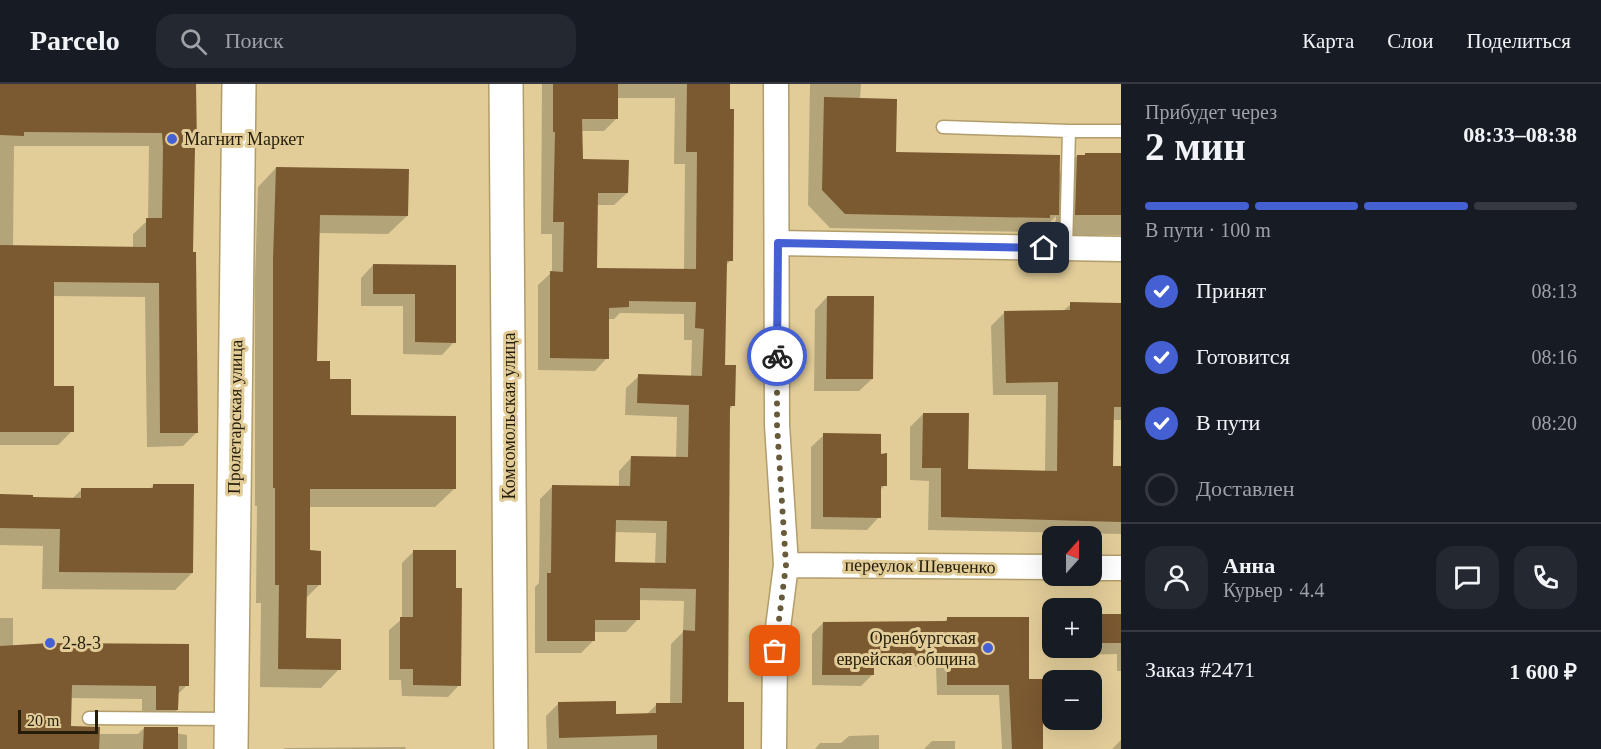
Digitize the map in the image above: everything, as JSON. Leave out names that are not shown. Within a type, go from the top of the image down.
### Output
[{"type":"main road","name":"Пролетарская улица","points":[[231,734],[239,84]]},
{"type":"main road","name":"Комсомольская улица","points":[[507,84],[512,749]]},
{"type":"street","points":[[774,749],[775,651],[786,565],[777,425],[776,84]]},
{"type":"street","points":[[778,243],[1121,249]]},
{"type":"street","name":"переулок Шевченко","points":[[786,565],[1042,567]]},
{"type":"street","points":[[1102,568],[1121,568]]},
{"type":"lane","points":[[943,128],[1121,131]]},
{"type":"lane","points":[[1066,249],[1069,131]]},
{"type":"lane","points":[[89,718],[231,734]]},
{"type":"building","points":[[0,84],[196,84],[197,147],[195,147],[193,252],[196,252],[198,433],[160,433],[159,283],[54,282],[54,386],[74,386],[74,432],[0,432],[0,245],[146,247],[146,218],[162,218],[163,147],[162,133],[24,132],[24,136],[0,135]]},
{"type":"building","points":[[553,84],[618,84],[618,119],[582,119],[583,159],[629,160],[628,193],[598,193],[597,268],[696,269],[697,152],[686,152],[687,84],[730,84],[730,109],[734,109],[733,261],[727,261],[725,365],[736,365],[735,406],[730,406],[728,702],[744,702],[744,749],[657,749],[657,735],[559,738],[558,702],[616,701],[616,714],[656,713],[656,703],[682,703],[683,630],[695,631],[696,589],[640,588],[640,620],[595,620],[595,641],[547,641],[547,573],[551,573],[552,485],[630,486],[631,456],[688,457],[689,405],[637,403],[638,374],[702,376],[704,329],[695,328],[696,302],[629,301],[629,307],[609,308],[609,359],[550,358],[550,271],[563,272],[564,222],[553,222],[555,132],[553,132]],"holes":[[[616,520],[667,521],[666,563],[615,562]]]},
{"type":"building","points":[[824,97],[897,99],[896,152],[1060,155],[1059,215],[1050,215],[1050,218],[845,214],[822,190]]},
{"type":"building","points":[[1085,153],[1121,153],[1121,215],[1075,215],[1077,155],[1085,155]]},
{"type":"building","points":[[276,167],[409,169],[408,216],[320,215],[317,361],[330,361],[330,379],[351,379],[351,415],[456,416],[456,489],[310,489],[310,550],[321,551],[321,585],[307,585],[306,638],[341,639],[341,670],[278,669],[279,585],[275,585],[275,488],[273,488],[273,260]]},
{"type":"building","points":[[373,264],[456,265],[456,343],[415,342],[415,294],[373,294]]},
{"type":"building","points":[[827,296],[874,296],[873,379],[826,379]]},
{"type":"building","points":[[1070,302],[1121,303],[1121,407],[1114,407],[1113,466],[1121,466],[1121,522],[941,517],[941,468],[922,468],[923,413],[969,413],[968,469],[1057,471],[1058,382],[1006,383],[1004,311],[1070,310]]},
{"type":"building","points":[[823,433],[881,434],[881,454],[887,453],[887,486],[881,486],[881,518],[823,517]]},
{"type":"building","points":[[153,484],[194,484],[193,573],[59,572],[60,529],[0,528],[0,494],[81,498],[81,488],[153,488]]},
{"type":"building","points":[[413,550],[456,550],[456,588],[462,588],[461,686],[413,685],[413,669],[400,669],[400,617],[413,617]]},
{"type":"building","points":[[1102,614],[1121,614],[1121,643],[1102,643]]},
{"type":"building","points":[[947,617],[1029,617],[1029,679],[1042,679],[1043,749],[1012,749],[1009,685],[947,685],[947,657],[874,655],[874,675],[822,675],[823,622],[947,621]]},
{"type":"building","points":[[50,643],[189,644],[189,686],[179,686],[178,710],[156,710],[156,686],[72,685],[71,726],[100,727],[99,749],[0,749],[0,646]]},
{"type":"building","points":[[144,727],[178,727],[178,749],[143,749]]},
{"type":"way so far","points":[[775,651],[786,565],[777,425],[777,356]]},
{"type":"place","name":"Магнит Маркет","points":[[172,139]]},
{"type":"place","name":"2-8-3","points":[[50,643]]},
{"type":"place","name":"Оренбургская еврейская община","points":[[988,648]]},
{"type":"route","points":[[777,356],[778,243],[1044,248]]}]
